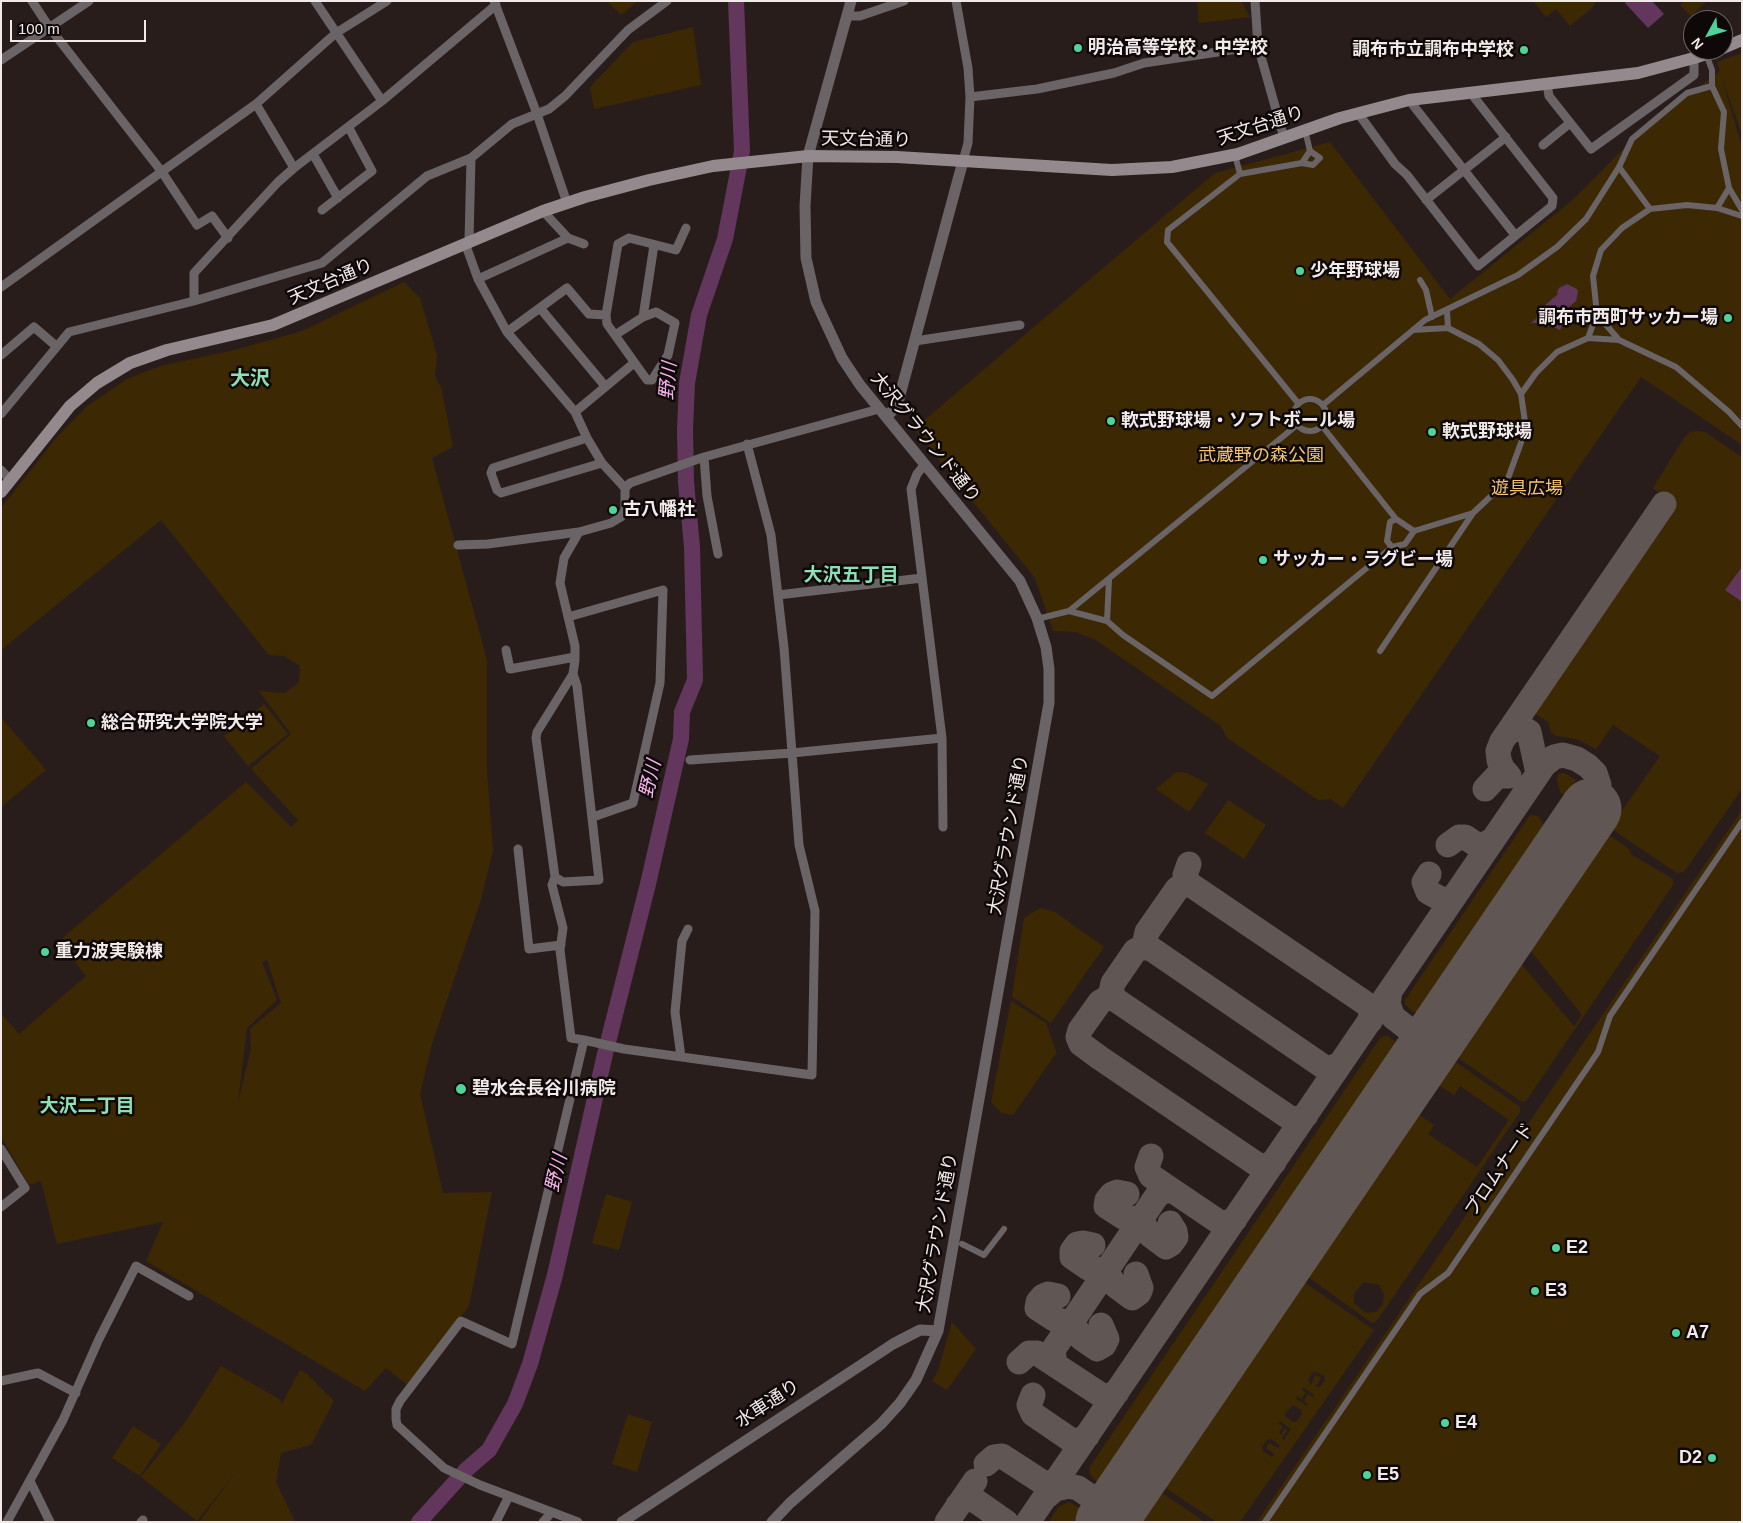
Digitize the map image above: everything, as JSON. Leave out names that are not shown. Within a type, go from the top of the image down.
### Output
[{"type":"main road","name":"天文台通り","points":[[1,492],[70,406],[97,383],[123,367],[160,352],[273,325],[543,211],[649,180],[717,166],[808,156],[897,157],[1134,170],[1182,166],[1235,155],[1358,113],[1409,100],[1638,73],[1685,60]]},
{"type":"street","points":[[32,1],[48,27],[162,172],[197,225],[212,216],[228,238]]},
{"type":"street","points":[[1,60],[88,1]]},
{"type":"street","points":[[315,1],[382,101]]},
{"type":"street","points":[[1,287],[256,104],[336,33],[386,1]]},
{"type":"street","points":[[1,414],[69,332],[194,301],[322,263],[427,176],[471,158],[512,124],[538,114],[565,96],[628,30],[667,1]]},
{"type":"street","name":"大沢グラウンド通り","points":[[772,1522],[790,1503],[900,1404],[916,1380],[938,1331],[1048,714],[1049,670],[1046,648],[1037,619],[1020,581],[882,413],[842,358],[816,302],[806,258],[805,206],[808,156],[851,1]]},
{"type":"street","points":[[847,16],[860,16],[904,1]]},
{"type":"street","points":[[625,488],[630,483],[747,444],[882,413],[897,406],[968,143],[970,97],[968,68],[956,1]]},
{"type":"street","points":[[1255,1],[1258,46],[1284,138]]},
{"type":"street","points":[[194,301],[194,272],[294,168],[382,101],[495,3],[538,114],[567,203]]},
{"type":"street","points":[[970,97],[1037,89],[1114,73],[1144,63],[1258,46]]},
{"type":"street","points":[[1547,84],[1549,96],[1591,149],[1694,75],[1703,60]]},
{"type":"street","points":[[1708,60],[1712,70],[1712,86],[1724,112],[1721,149],[1729,188],[1742,210]]},
{"type":"street","points":[[1323,405],[1413,330],[1432,317],[1518,275],[1556,247],[1586,219],[1619,167],[1632,139],[1686,93],[1712,86]]},
{"type":"street","points":[[1358,113],[1395,164],[1407,175],[1478,266],[1552,206],[1553,198],[1470,92]]},
{"type":"street","points":[[1409,100],[1515,235]]},
{"type":"street","points":[[256,104],[294,168]]},
{"type":"street","points":[[1543,145],[1570,123]]},
{"type":"street","points":[[322,210],[372,172],[349,128]]},
{"type":"street","points":[[1298,403],[1167,242],[1168,230],[1240,174],[1302,163],[1314,165],[1320,158],[1310,151],[1305,130]]},
{"type":"street","points":[[1426,200],[1506,137]]},
{"type":"street","points":[[1302,163],[1310,151]]},
{"type":"street","points":[[313,154],[338,198]]},
{"type":"street","points":[[1235,155],[1240,174]]},
{"type":"street","points":[[458,545],[488,544],[579,532],[611,523],[621,517],[625,510],[625,488],[602,463],[586,438],[575,412],[507,332],[478,279],[467,242],[471,158]]},
{"type":"street","points":[[1619,167],[1650,209]]},
{"type":"street","points":[[1717,208],[1729,188]]},
{"type":"street","points":[[1588,338],[1597,314],[1593,276],[1601,250],[1622,228],[1650,209],[1687,205],[1717,208],[1742,216]]},
{"type":"street","points":[[543,211],[568,238],[584,244]]},
{"type":"street","points":[[615,335],[643,317],[656,312],[675,323],[668,355],[652,380],[647,380],[606,324],[618,244],[629,238],[676,250],[686,228]]},
{"type":"street","points":[[478,279],[568,238]]},
{"type":"street","points":[[643,317],[654,244]]},
{"type":"street","points":[[1420,280],[1426,290],[1432,317]]},
{"type":"street","points":[[507,332],[567,288],[589,314],[606,315]]},
{"type":"street","points":[[540,308],[605,386]]},
{"type":"street","points":[[1447,311],[1448,328]]},
{"type":"street","points":[[1597,314],[1619,340]]},
{"type":"street","points":[[915,341],[1020,326]]},
{"type":"street","points":[[1,355],[34,327],[56,346]]},
{"type":"street","points":[[1380,651],[1473,513],[1507,480],[1514,466],[1526,429],[1521,394],[1498,360],[1479,344],[1448,328],[1413,330]]},
{"type":"street","points":[[1521,394],[1536,373],[1557,352],[1588,338],[1619,340],[1676,367],[1729,412],[1742,426]]},
{"type":"street","points":[[575,412],[634,363]]},
{"type":"street","points":[[1308,398],[1323,405],[1326,415],[1322,426],[1318,429],[1307,431],[1297,425],[1294,416],[1298,403],[1308,398]]},
{"type":"street","points":[[1037,619],[1069,611],[1297,425]]},
{"type":"street","points":[[1322,426],[1396,519],[1414,531]]},
{"type":"street","points":[[586,438],[493,468],[491,473],[497,490],[501,493],[602,463]]},
{"type":"street","points":[[579,532],[564,558],[560,583],[575,646],[573,674],[537,732],[536,738],[555,877],[552,885],[563,928],[561,944],[571,1038],[621,1049],[812,1075],[815,911],[799,845],[778,595],[771,535],[747,444]]},
{"type":"street","points":[[704,457],[707,496],[718,554]]},
{"type":"street","points":[[925,464],[917,474],[911,489],[942,738],[943,827]]},
{"type":"street","points":[[1,470],[11,481]]},
{"type":"street","points":[[1069,611],[1106,621],[1212,696],[1392,547],[1405,544],[1414,531],[1473,513]]},
{"type":"street","points":[[1392,547],[1387,541],[1390,522],[1396,519]]},
{"type":"street","points":[[778,595],[922,578]]},
{"type":"street","points":[[1106,621],[1109,580]]},
{"type":"street","points":[[568,618],[663,590],[660,682],[633,803],[593,817]]},
{"type":"street","points":[[506,650],[510,669],[575,657]]},
{"type":"street","points":[[555,877],[563,882],[599,880],[577,686],[573,674]]},
{"type":"street","points":[[690,760],[792,753],[942,738]]},
{"type":"street","name":"プロムナード","points":[[1266,1522],[1420,1294],[1448,1273],[1593,1060],[1600,1049],[1610,1016],[1742,822]]},
{"type":"street","points":[[518,849],[529,949],[561,944]]},
{"type":"street","points":[[681,1057],[675,1012],[682,941],[688,929]]},
{"type":"street","points":[[578,1522],[449,1471],[436,1462],[397,1426],[396,1409],[461,1321],[512,1344],[586,1041]]},
{"type":"street","points":[[1,1149],[25,1188],[1,1207]]},
{"type":"street","points":[[962,1244],[984,1255],[1004,1229]]},
{"type":"street","points":[[7,1522],[76,1393],[102,1332],[136,1266],[189,1296]]},
{"type":"street","name":"水車通り","points":[[622,1522],[893,1344],[920,1330],[938,1331]]},
{"type":"street","points":[[1,1380],[38,1372],[76,1393]]},
{"type":"street","points":[[30,1481],[50,1522]]},
{"type":"street","points":[[496,1522],[509,1496]]},
{"type":"street","points":[[543,1522],[552,1512]]},
{"type":"green space","points":[[607,1],[638,1],[621,15]]},
{"type":"green space","points":[[1197,1],[1241,1],[1250,17],[1199,23]]},
{"type":"green space","points":[[1533,1],[1596,1],[1592,8],[1570,26],[1556,9],[1546,17]]},
{"type":"green space","points":[[1684,1],[1707,1],[1697,10],[1685,10],[1680,5]]},
{"type":"green space","points":[[693,27],[701,85],[594,109],[590,87],[633,42]]},
{"type":"green space","name":"武蔵野の森公園","points":[[1742,53],[1742,134],[1722,79],[1742,147],[1742,445],[1641,377],[1343,808],[1331,799],[1318,800],[1227,738],[1221,726],[1094,639],[1076,632],[1053,631],[1035,578],[914,429],[1215,173],[1330,142],[1450,299],[1575,198],[1642,130],[1720,71],[1717,62],[1733,60],[1733,56]]},
{"type":"green space","points":[[404,282],[420,298],[437,355],[435,377],[441,387],[453,447],[432,458],[487,660],[487,772],[493,850],[481,900],[432,1044],[420,1094],[443,1193],[492,1192],[469,1306],[409,1386],[386,1368],[365,1391],[146,1261],[163,1222],[57,1244],[41,1181],[29,1185],[1,1137],[1,1013],[19,1034],[86,976],[59,941],[246,782],[291,827],[298,820],[251,769],[291,734],[259,691],[285,693],[299,682],[300,666],[284,656],[269,655],[161,520],[1,650],[1,508],[57,437],[86,407],[127,379],[160,366],[235,350],[302,331]],"holes":[[[267,960],[281,1003],[250,1029],[251,1049],[238,1102],[247,1028],[277,1000],[262,962]]]},
{"type":"green space","points":[[1690,432],[1705,432],[1742,457],[1742,789],[1684,872],[1677,873],[1610,828],[1660,756],[1613,725],[1596,749],[1577,739],[1556,736],[1551,732],[1548,722],[1533,712],[1674,504],[1653,488],[1684,438]]},
{"type":"green space","points":[[264,704],[288,734],[248,766],[224,736]]},
{"type":"green space","points":[[1,717],[46,770],[1,807]]},
{"type":"green space","points":[[1176,772],[1187,773],[1208,784],[1189,812],[1156,789]]},
{"type":"green space","points":[[1564,773],[1576,780],[1565,796],[1560,792],[1557,780],[1558,774]]},
{"type":"green space","points":[[1228,800],[1266,825],[1244,859],[1205,833]]},
{"type":"green space","points":[[1742,810],[1742,1522],[1257,1522]]},
{"type":"green space","points":[[1530,815],[1538,816],[1545,827],[1421,1012],[1413,1012],[1405,1004],[1405,1000]]},
{"type":"green space","points":[[1605,832],[1629,849],[1632,855],[1673,879],[1673,885],[1526,1101],[1522,1102],[1454,1055],[1518,960],[1574,1026],[1582,1015],[1527,946]]},
{"type":"green space","points":[[1040,908],[1055,912],[1104,947],[1051,1023],[1012,997],[1024,918]]},
{"type":"green space","points":[[1011,1001],[1046,1023],[1057,1054],[1013,1115],[1002,1113],[991,1102]]},
{"type":"green space","points":[[1387,1035],[1397,1043],[1396,1051],[1106,1477],[1096,1481],[1090,1474],[1089,1468],[1380,1038]]},
{"type":"green space","points":[[1454,1061],[1520,1107],[1520,1112],[1376,1322],[1372,1323],[1308,1277],[1418,1114],[1434,1125],[1428,1134],[1477,1167],[1509,1120],[1460,1086],[1454,1095],[1438,1085]],"holes":[[[1364,1282],[1379,1285],[1384,1294],[1383,1304],[1376,1312],[1366,1313],[1354,1303],[1354,1293]]]},
{"type":"green space","points":[[606,1194],[632,1202],[619,1250],[592,1243]]},
{"type":"green space","points":[[1305,1283],[1374,1330],[1240,1522],[1217,1522],[1161,1485]],"holes":[[[1316,1372],[1324,1376],[1325,1380],[1320,1387],[1314,1386],[1318,1384],[1321,1378],[1315,1375],[1311,1385],[1308,1380],[1312,1373]],[[1303,1387],[1314,1395],[1313,1397],[1308,1394],[1304,1401],[1308,1404],[1307,1406],[1296,1399],[1297,1396],[1301,1399],[1306,1393],[1302,1390]],[[1293,1405],[1301,1410],[1302,1414],[1297,1421],[1293,1422],[1286,1417],[1285,1413]],[[1280,1421],[1291,1429],[1284,1440],[1282,1438],[1287,1430],[1285,1428],[1281,1435],[1279,1433],[1283,1426],[1278,1424]],[[1271,1439],[1280,1446],[1278,1448],[1269,1443],[1266,1448],[1274,1454],[1272,1457],[1263,1451],[1262,1447],[1267,1440]]]},
{"type":"green space","points":[[952,1322],[976,1349],[947,1390],[932,1381],[938,1371]]},
{"type":"green space","points":[[221,1366],[281,1400],[281,1405],[300,1370],[307,1374],[334,1401],[311,1445],[281,1453],[276,1482],[295,1522],[199,1522],[237,1471],[197,1521],[141,1477],[186,1421]]},
{"type":"green space","points":[[628,1414],[652,1422],[637,1472],[612,1464]]},
{"type":"green space","points":[[133,1426],[161,1444],[140,1476],[112,1458]]},
{"type":"green space","points":[[1159,1491],[1205,1522],[1139,1522]]},
{"type":"green space","points":[[1069,1502],[1078,1507],[1080,1512],[1076,1522],[1049,1522],[1058,1507]]},
{"type":"shaded area","points":[[1627,1],[1652,1],[1664,14],[1648,28],[1625,3]]},
{"type":"shaded area","points":[[1567,284],[1577,289],[1578,292],[1576,301],[1569,307],[1567,317],[1560,330],[1551,326],[1545,319],[1538,323],[1531,323],[1541,314],[1543,307],[1558,294],[1559,288]]},
{"type":"shaded area","points":[[1742,567],[1742,602],[1725,590]]},
{"type":"waterway","name":"野川","points":[[419,1522],[466,1470],[489,1450],[515,1404],[530,1364],[555,1275],[605,1054],[648,884],[681,739],[682,712],[695,680],[692,547],[686,482],[685,429],[687,383],[699,315],[725,239],[742,151],[736,1]]},
{"type":"taxiway","points":[[1509,776],[1502,768],[1499,760],[1498,751],[1502,741],[1664,504]]},
{"type":"taxiway","points":[[1508,733],[1520,726],[1529,732],[1538,773]]},
{"type":"taxiway","points":[[1028,1522],[1544,765],[1554,757],[1563,755],[1577,759],[1588,766],[1595,773],[1599,785],[1595,802]]},
{"type":"taxiway","points":[[1485,789],[1497,776],[1509,776]]},
{"type":"taxiway","points":[[1448,845],[1459,837],[1465,837],[1477,845],[1483,845],[1493,840]]},
{"type":"taxiway","points":[[1189,864],[1185,875],[1188,883],[1368,1005],[1371,1012],[1370,1021]]},
{"type":"taxiway","points":[[1429,874],[1424,882],[1428,892],[1443,900],[1449,900],[1456,894]]},
{"type":"taxiway","points":[[1191,885],[1183,885],[1177,889],[1147,932],[1145,941],[1150,948],[1324,1067],[1331,1068],[1340,1064]]},
{"type":"taxiway","points":[[1116,1000],[1111,992],[1113,983],[1135,951],[1141,948],[1150,948]]},
{"type":"taxiway","points":[[1390,991],[1388,1004],[1393,1017],[1411,1031],[1418,1041],[1417,1064]]},
{"type":"taxiway","points":[[1274,1162],[1265,1166],[1258,1165],[1100,1058],[1081,1044],[1078,1037],[1080,1030],[1100,1002],[1107,998],[1113,998],[1290,1118],[1297,1119],[1306,1115]]},
{"type":"taxiway","points":[[1411,1031],[1431,1032],[1446,1022]]},
{"type":"taxiway","points":[[1151,1156],[1147,1167],[1151,1176],[1219,1222],[1226,1223],[1235,1219]]},
{"type":"taxiway","points":[[1055,1364],[1053,1350],[1156,1197],[1163,1191],[1173,1191]]},
{"type":"taxiway","points":[[1127,1194],[1117,1192],[1112,1194],[1107,1200],[1106,1206],[1123,1217],[1131,1218],[1137,1226],[1146,1228],[1150,1235],[1166,1247],[1176,1237],[1170,1223]]},
{"type":"taxiway","points":[[1093,1245],[1077,1244],[1072,1251],[1072,1257],[1088,1268],[1097,1269],[1102,1277],[1111,1279],[1116,1286],[1132,1298],[1139,1293],[1141,1288],[1136,1274]]},
{"type":"taxiway","points":[[1058,1296],[1048,1294],[1043,1296],[1038,1302],[1037,1308],[1054,1319],[1062,1321],[1068,1328],[1077,1330],[1081,1338],[1097,1349],[1104,1345],[1107,1339],[1101,1325]]},
{"type":"taxiway","points":[[1019,1362],[1029,1353],[1037,1353],[1101,1395],[1108,1396],[1117,1392]]},
{"type":"taxiway","points":[[1033,1395],[1029,1405],[1033,1414],[1071,1440],[1078,1441],[1087,1436]]},
{"type":"taxiway","points":[[986,1464],[994,1457],[1002,1456],[1042,1482],[1049,1484],[1058,1479]]},
{"type":"taxiway","points":[[947,1522],[975,1481]]},
{"type":"taxiway","points":[[1047,1496],[1055,1489],[1069,1486],[1078,1488],[1094,1499],[1110,1500],[1120,1495],[1133,1482]]},
{"type":"taxiway","points":[[958,1505],[964,1500],[973,1499],[1006,1522]]},
{"type":"runway","points":[[1106,1522],[1591,809]]},
{"type":"place","name":"明治高等学校・中学校","points":[[1078,48]]},
{"type":"place","name":"調布市立調布中学校","points":[[1524,50]]},
{"type":"place","name":"少年野球場","points":[[1300,271]]},
{"type":"place","name":"調布市西町サッカー場","points":[[1728,318]]},
{"type":"place","name":"軟式野球場・ソフトボール場","points":[[1111,421]]},
{"type":"place","name":"軟式野球場","points":[[1432,432]]},
{"type":"place","name":"古八幡社","points":[[613,510]]},
{"type":"place","name":"サッカー・ラグビー場","points":[[1263,560]]},
{"type":"place","name":"総合研究大学院大学","points":[[91,723]]},
{"type":"place","name":"重力波実験棟","points":[[45,952]]},
{"type":"place","name":"碧水会長谷川病院","points":[[461,1089]]},
{"type":"place","name":"E2","points":[[1556,1248]]},
{"type":"place","name":"E3","points":[[1535,1291]]},
{"type":"place","name":"A7","points":[[1676,1333]]},
{"type":"place","name":"E4","points":[[1445,1423]]},
{"type":"place","name":"D2","points":[[1712,1458]]},
{"type":"place","name":"E5","points":[[1367,1475]]},
{"type":"district","name":"大沢","points":[[250,379]]},
{"type":"district","name":"大沢五丁目","points":[[851,576]]},
{"type":"district","name":"大沢二丁目","points":[[87,1107]]},
{"type":"park label","name":"遊具広場","points":[[1527,489]]}]
